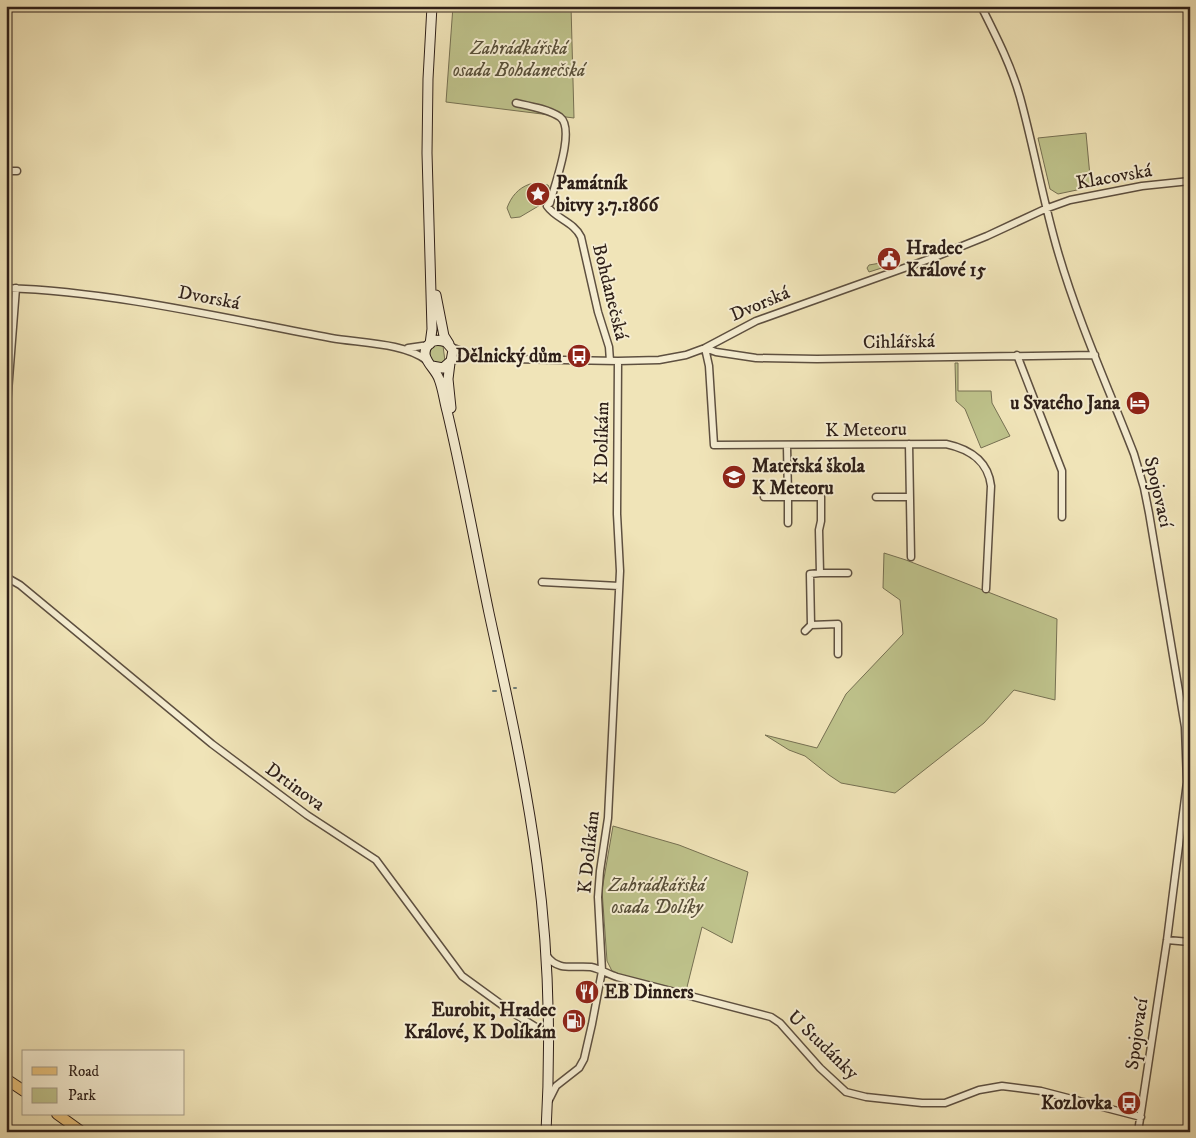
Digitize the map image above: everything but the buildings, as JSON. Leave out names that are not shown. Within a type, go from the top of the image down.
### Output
[{"type":"main road","points":[[432,6],[427,94],[432,329],[429,345],[425,353],[439,378],[454,440],[516,741],[531,824],[546,955],[549,1034],[546,1132]]},
{"type":"main road","points":[[431,265],[441,325],[453,354],[448,379],[454,440]]},
{"type":"main road","name":"Dvorská","points":[[429,345],[442,340],[450,346]]},
{"type":"main road","name":"Dvorská","points":[[429,363],[444,368],[451,362]]},
{"type":"main road","points":[[6,1079],[22,1090]]},
{"type":"main road","points":[[60,1116],[82,1132]]},
{"type":"street","name":"Spojovací","points":[[981,6],[1006,59],[1019,96],[1040,177],[1046,209],[1068,282],[1134,454],[1144,488],[1185,727],[1187,782],[1138,1132]]},
{"type":"street","name":"Bohdanečská","points":[[516,103],[553,114],[561,118],[564,124],[566,135],[562,158],[550,203],[547,206],[550,211],[573,226],[581,237],[598,312],[614,361]]},
{"type":"street","points":[[6,171],[17,171]]},
{"type":"street","name":"Klacovská","points":[[1046,209],[1070,200],[1142,186],[1190,180]]},
{"type":"street","name":"Dvorská","points":[[450,346],[474,356],[509,359],[659,360],[686,355],[704,348],[756,321],[934,257],[987,236],[1046,209]]},
{"type":"street","name":"Dvorská","points":[[6,288],[68,291],[106,296],[342,340],[404,348],[429,345]]},
{"type":"street","points":[[6,418],[16,288]]},
{"type":"street","name":"Dvorská","points":[[404,348],[418,354],[429,363]]},
{"type":"street","name":"Cihlářská","points":[[704,348],[711,351],[756,358],[1095,355]]},
{"type":"street","name":"K Meteoru","points":[[704,348],[709,366],[714,446],[946,444],[961,447],[979,458],[991,480],[992,493],[986,589]]},
{"type":"street","points":[[1017,355],[1062,471],[1062,517]]},
{"type":"street","name":"Dvorská","points":[[451,362],[474,356]]},
{"type":"street","name":"K Dolíkám","points":[[548,1104],[556,1086],[579,1068],[584,1059],[602,971],[598,897],[608,818],[620,586],[614,361]]},
{"type":"street","points":[[909,444],[911,557]]},
{"type":"street","points":[[787,446],[788,523]]},
{"type":"street","points":[[764,497],[821,497],[822,521],[819,530],[820,573]]},
{"type":"street","points":[[876,497],[910,498]]},
{"type":"street","points":[[811,625],[810,574],[848,573]]},
{"type":"street","name":"Drtinova","points":[[6,577],[20,585],[212,744],[307,815],[376,860],[462,976],[513,1013],[549,1034]]},
{"type":"street","points":[[542,582],[620,586]]},
{"type":"street","points":[[805,630],[811,625],[838,624],[838,654]]},
{"type":"street","points":[[1166,940],[1190,942]]},
{"type":"street","name":"U Studánky","points":[[546,955],[554,964],[560,966],[590,967],[617,977],[771,1016],[780,1023],[820,1068],[846,1092],[866,1097],[912,1102],[945,1102],[979,1090],[1002,1086],[1041,1091],[1141,1117]]},
{"type":"green space","name":"Zahrádkářská osada Bohdanečská","points":[[453,6],[571,6],[574,118],[446,102]]},
{"type":"green space","points":[[1086,133],[1091,187],[1058,194],[1050,189],[1038,138]]},
{"type":"green space","points":[[530,184],[548,185],[551,191],[547,201],[520,217],[511,218],[507,208],[511,200],[519,190]]},
{"type":"green space","points":[[886,262],[888,266],[869,272],[867,268],[869,265]]},
{"type":"green space","points":[[435,345],[443,346],[445,361],[441,363],[435,363],[430,357],[430,351]]},
{"type":"green space","points":[[955,363],[958,363],[958,391],[991,391],[992,403],[1010,436],[981,448],[965,409],[956,401]]},
{"type":"green space","points":[[884,553],[1057,619],[1055,700],[1014,690],[984,723],[895,793],[841,783],[805,756],[789,750],[765,735],[817,748],[846,694],[903,634],[900,600],[883,588]]},
{"type":"green space","name":"Zahrádkářská osada Dolíky","points":[[613,826],[679,845],[748,872],[732,943],[702,927],[686,991],[613,973],[607,961],[602,890]]},
{"type":"place","name":"Památník bitvy 3.7.1866","points":[[538,194]]},
{"type":"place","name":"Hradec Králové 15","points":[[889,259]]},
{"type":"place","name":"Dělnický dům","points":[[579,356]]},
{"type":"place","name":"u Svatého Jana","points":[[1138,403]]},
{"type":"place","name":"Mateřská škola K Meteoru","points":[[734,477]]},
{"type":"place","name":"EB Dinners","points":[[587,992]]},
{"type":"place","name":"Eurobit, Hradec Králové, K Dolíkám","points":[[574,1021]]},
{"type":"place","name":"Kozlovka","points":[[1129,1103]]}]
